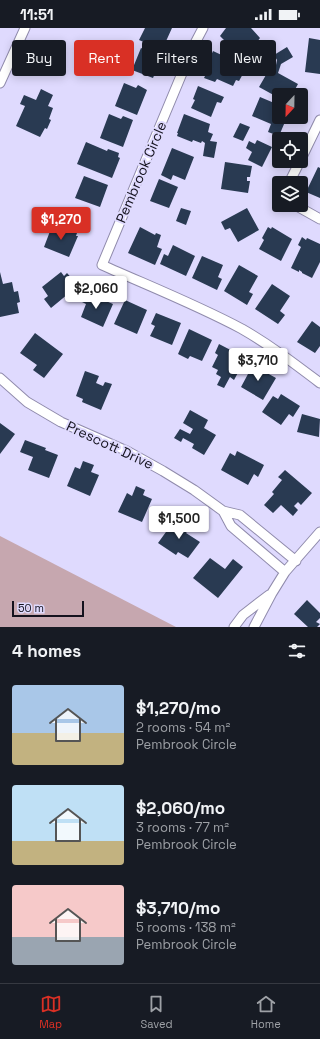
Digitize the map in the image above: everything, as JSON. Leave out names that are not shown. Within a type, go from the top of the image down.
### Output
[{"type":"street","points":[[0,83],[25,28]]},
{"type":"street","name":"Pembrook Circle","points":[[203,28],[192,47],[102,265],[197,307],[242,329],[274,348],[320,383]]},
{"type":"street","points":[[308,144],[320,120]]},
{"type":"street","points":[[308,212],[320,219]]},
{"type":"street","name":"Prescott Drive","points":[[0,378],[26,402],[61,422],[127,451],[194,490],[223,511],[240,515],[296,560]]},
{"type":"street","name":"Prescott Drive","points":[[223,511],[231,526],[286,572]]},
{"type":"street","points":[[254,627],[272,593],[286,572],[320,532]]},
{"type":"street","points":[[234,627],[243,615],[272,593]]},
{"type":"shaded area","points":[[0,536],[176,627],[0,627]]},
{"type":"building","points":[[145,28],[172,28],[167,40],[142,40],[142,41],[139,40]]},
{"type":"building","points":[[226,28],[251,28],[260,38],[258,40],[224,40],[220,36]]},
{"type":"building","points":[[309,38],[320,40],[320,74],[305,72]]},
{"type":"building","points":[[287,47],[293,57],[281,64],[278,73],[298,84],[296,88],[272,88],[272,94],[259,87],[265,76],[276,76],[276,54]]},
{"type":"building","points":[[142,48],[142,74],[134,71],[134,65]]},
{"type":"building","points":[[213,51],[220,54],[220,76],[242,76],[239,81],[236,80],[233,86],[217,79],[215,82],[204,78],[205,76],[212,76]]},
{"type":"building","points":[[124,83],[136,88],[138,85],[147,90],[137,115],[115,106]]},
{"type":"building","points":[[198,86],[224,97],[221,103],[217,102],[211,117],[191,108],[195,100],[193,99]]},
{"type":"building","points":[[41,89],[53,95],[48,106],[53,108],[49,119],[51,120],[47,129],[45,128],[40,137],[16,126],[25,106],[20,104],[24,95],[36,100]]},
{"type":"building","points":[[260,97],[272,102],[272,124],[284,124],[281,132],[272,132],[272,133],[268,132],[271,124],[252,116]]},
{"type":"building","points":[[109,114],[121,119],[123,116],[133,120],[123,147],[100,138]]},
{"type":"building","points":[[184,114],[210,124],[208,132],[213,134],[210,141],[217,142],[214,158],[203,156],[205,143],[202,141],[201,143],[193,140],[192,142],[177,136]]},
{"type":"building","points":[[240,123],[250,127],[243,141],[233,137]]},
{"type":"building","points":[[257,140],[272,147],[262,167],[248,160],[252,152],[246,148],[249,141],[255,144]]},
{"type":"building","points":[[86,142],[107,151],[108,149],[119,153],[118,157],[120,158],[112,178],[77,164]]},
{"type":"building","points":[[172,148],[194,157],[185,180],[173,175],[171,180],[161,175]]},
{"type":"building","points":[[225,162],[252,166],[250,177],[247,177],[247,181],[250,181],[248,193],[221,189]]},
{"type":"building","points":[[318,167],[320,168],[320,198],[308,193],[308,188]]},
{"type":"building","points":[[84,176],[108,185],[100,207],[75,198]]},
{"type":"building","points":[[159,179],[178,187],[169,208],[150,201]]},
{"type":"building","points":[[181,208],[191,211],[186,225],[176,221]]},
{"type":"building","points":[[247,208],[259,230],[238,242],[230,228],[225,230],[221,222]]},
{"type":"building","points":[[52,226],[64,230],[65,228],[77,233],[76,236],[78,236],[69,257],[44,247]]},
{"type":"building","points":[[140,227],[155,235],[156,233],[161,235],[157,247],[162,249],[155,265],[128,253]]},
{"type":"building","points":[[268,227],[271,229],[272,227],[292,239],[281,261],[259,249],[264,240],[262,238]]},
{"type":"building","points":[[302,237],[306,240],[307,238],[320,244],[320,262],[312,278],[299,270],[299,272],[291,268],[301,247],[298,245]]},
{"type":"building","points":[[173,245],[195,256],[186,276],[160,264],[164,254],[168,256]]},
{"type":"building","points":[[202,256],[223,265],[218,277],[222,279],[217,290],[192,278]]},
{"type":"building","points":[[239,265],[258,276],[249,292],[253,294],[247,305],[224,291]]},
{"type":"building","points":[[0,272],[3,284],[12,282],[14,292],[18,291],[20,302],[17,303],[19,313],[0,317]]},
{"type":"building","points":[[61,272],[64,276],[67,273],[82,290],[72,298],[68,294],[51,308],[44,299],[48,296],[42,287]]},
{"type":"building","points":[[272,284],[290,296],[280,311],[285,315],[278,324],[255,309]]},
{"type":"building","points":[[87,293],[113,304],[103,327],[81,317],[86,304],[82,302]]},
{"type":"building","points":[[125,300],[147,310],[137,334],[114,324]]},
{"type":"building","points":[[156,313],[181,323],[172,345],[150,336],[155,326],[151,324]]},
{"type":"building","points":[[312,321],[320,327],[320,346],[315,353],[297,342]]},
{"type":"building","points":[[189,329],[212,340],[202,361],[190,356],[188,359],[178,354]]},
{"type":"building","points":[[35,333],[63,354],[44,378],[33,370],[37,365],[20,353]]},
{"type":"building","points":[[219,344],[246,358],[234,380],[230,377],[224,388],[217,385],[221,377],[216,374],[218,370],[212,367],[218,355],[215,353]]},
{"type":"building","points":[[251,364],[276,378],[263,400],[241,387],[248,374],[245,373]]},
{"type":"building","points":[[85,371],[99,376],[96,383],[103,386],[105,382],[112,384],[101,410],[82,402],[83,399],[76,396]]},
{"type":"building","points":[[281,394],[300,406],[293,417],[289,414],[281,425],[262,412],[273,396],[278,399]]},
{"type":"building","points":[[190,410],[208,420],[204,428],[216,435],[204,455],[192,448],[194,444],[183,438],[181,442],[174,438],[180,429],[190,434],[193,429],[183,423]]},
{"type":"building","points":[[302,414],[320,419],[319,437],[297,432]]},
{"type":"building","points":[[0,423],[15,434],[0,454]]},
{"type":"building","points":[[25,440],[46,448],[45,450],[58,455],[49,478],[28,470],[33,457],[20,452]]},
{"type":"building","points":[[237,451],[264,465],[258,477],[254,474],[248,485],[221,470],[230,453],[235,456]]},
{"type":"building","points":[[83,461],[94,465],[91,472],[99,475],[90,496],[67,486],[75,467],[80,469]]},
{"type":"building","points":[[285,470],[312,493],[301,505],[298,502],[294,506],[298,510],[293,516],[281,505],[273,513],[264,505],[274,494],[272,492],[282,480],[278,477]]},
{"type":"building","points":[[136,486],[145,490],[143,495],[152,499],[142,522],[118,512],[127,493],[132,496]]},
{"type":"building","points":[[182,520],[191,527],[186,533],[200,542],[188,558],[178,552],[176,555],[158,543],[171,525],[176,529]]},
{"type":"building","points":[[210,558],[225,569],[233,559],[243,567],[218,598],[193,578]]},
{"type":"building","points":[[307,600],[320,613],[320,618],[316,622],[320,624],[317,627],[308,627],[294,614]]}]
